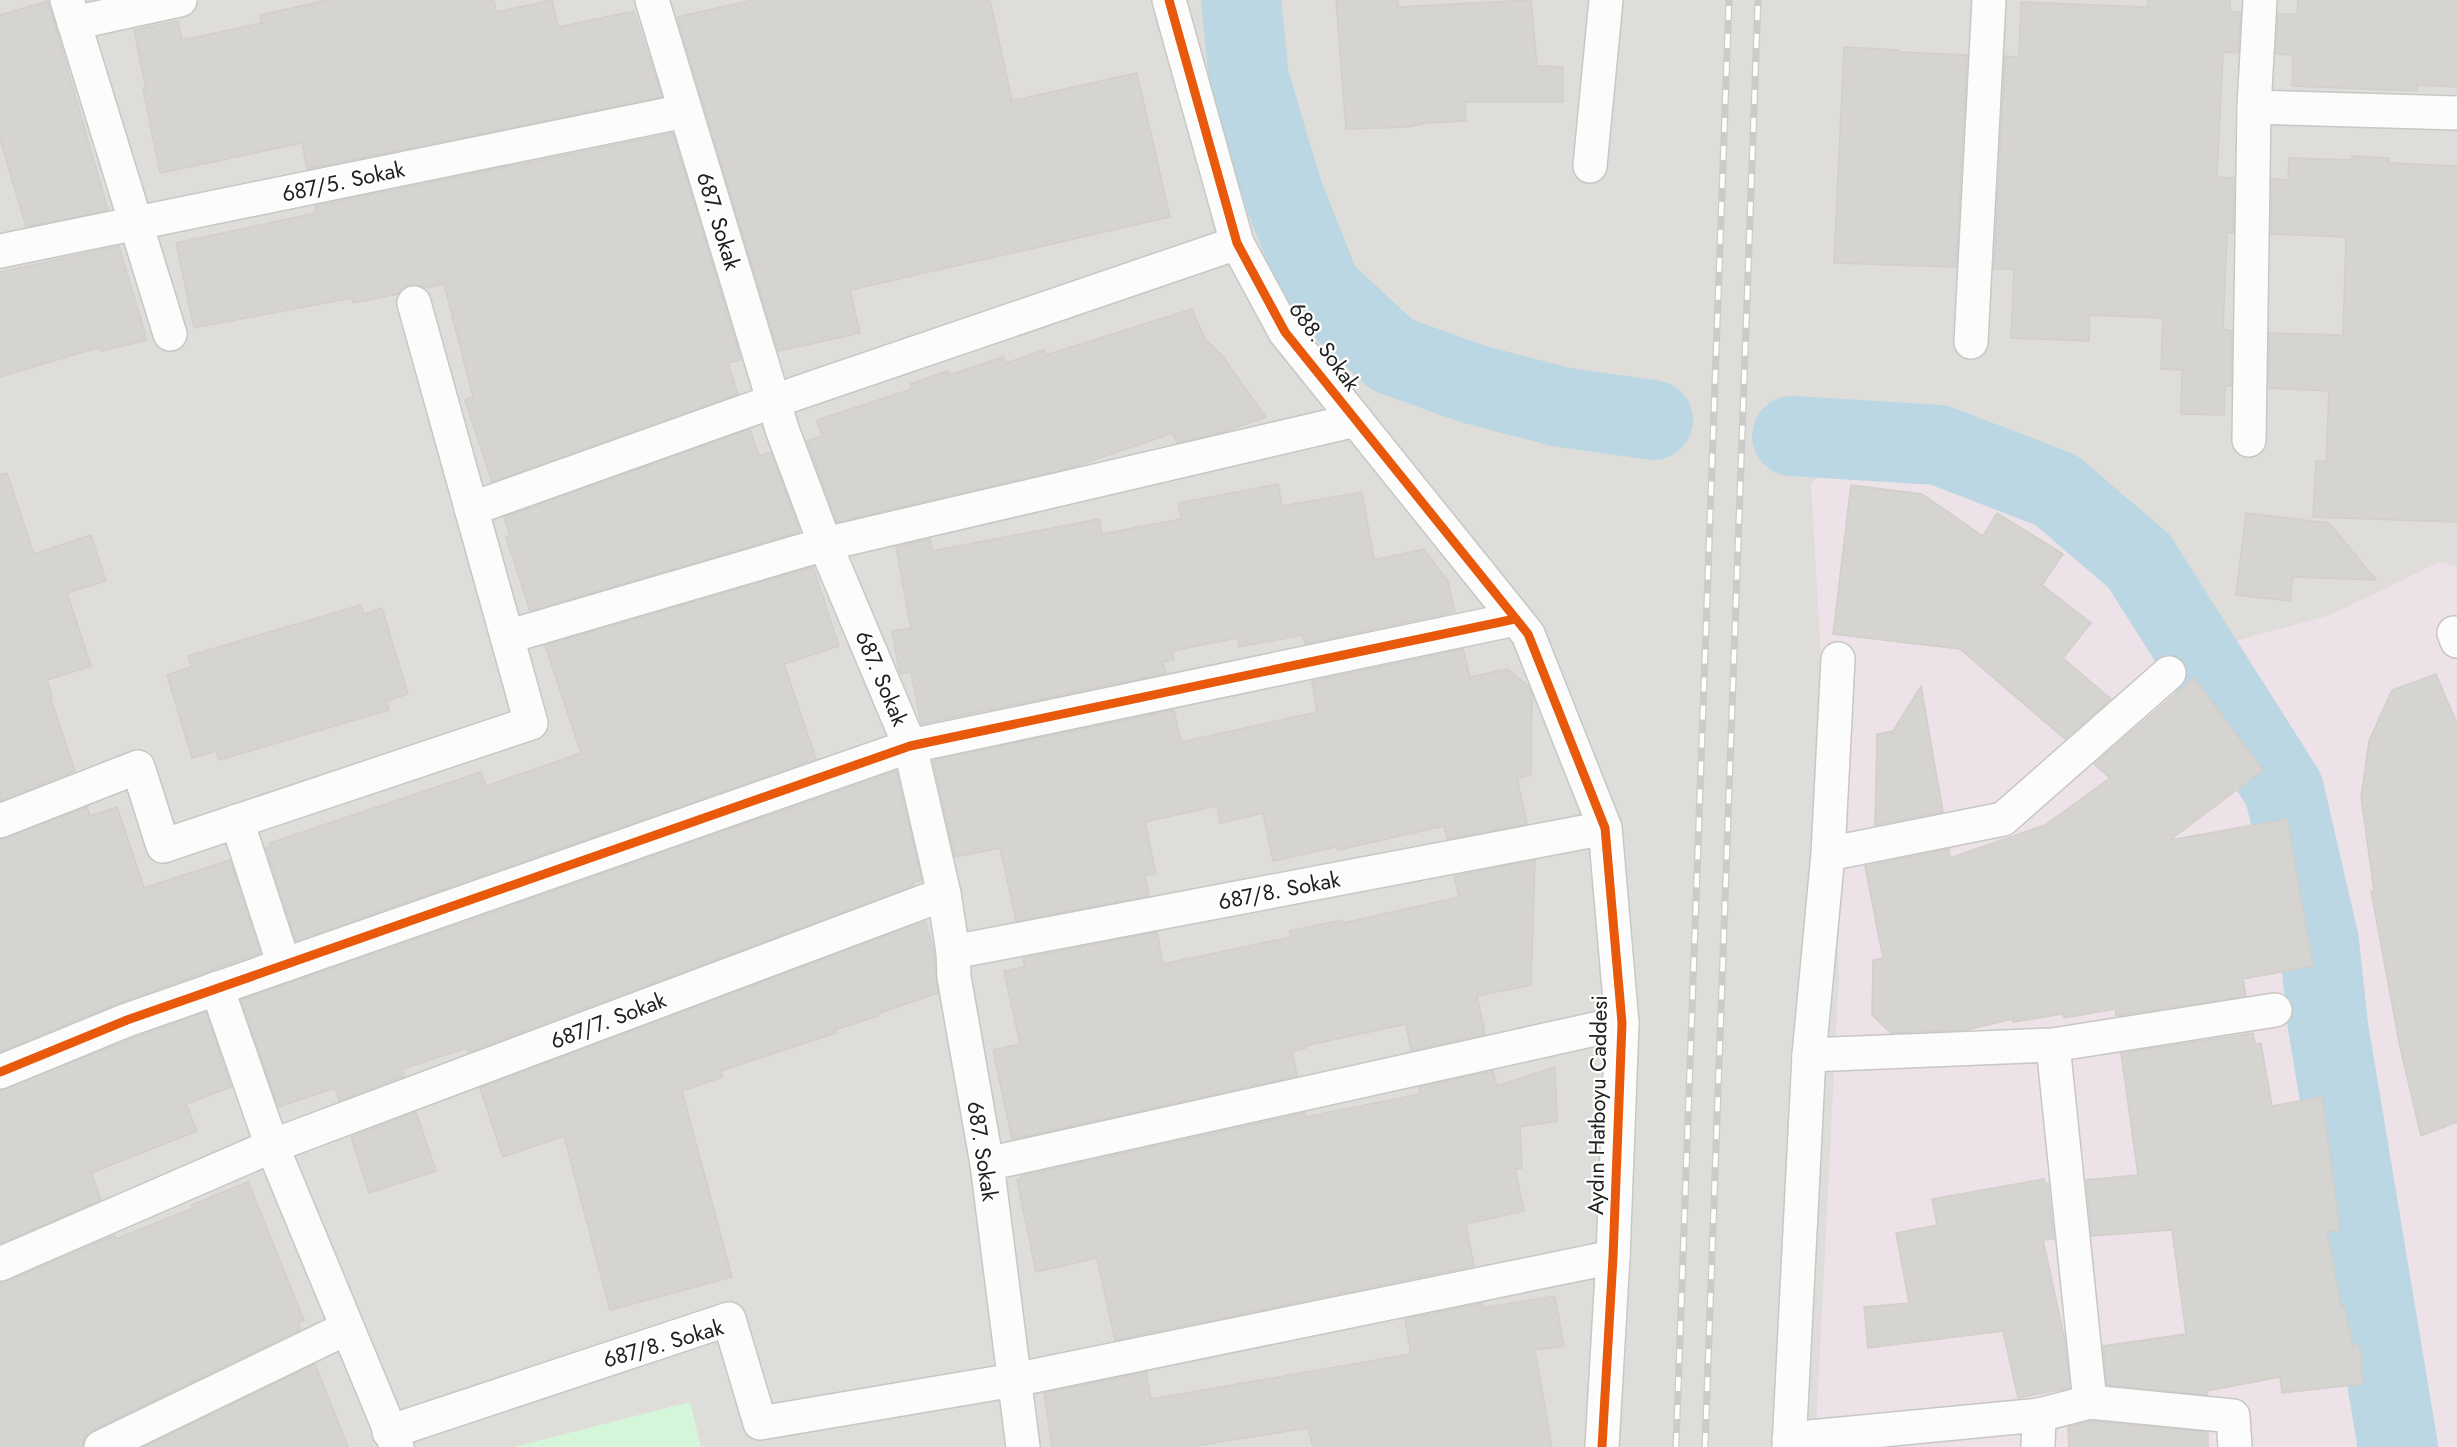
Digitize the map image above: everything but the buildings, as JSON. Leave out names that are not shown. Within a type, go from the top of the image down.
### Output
[{"type":"street","points":[[170,334],[70,11],[180,0]]},
{"type":"street","name":"687. Sokak","points":[[653,0],[782,429],[825,544],[910,746],[944,894],[953,952],[954,977],[987,1164],[1023,1447]]},
{"type":"street","name":"688. Sokak","points":[[1169,0],[1237,243],[1285,332],[1521,626]]},
{"type":"street","points":[[1590,166],[1606,0]]},
{"type":"street","points":[[1971,342],[1989,0]]},
{"type":"street","points":[[2249,440],[2254,106],[2260,0]]},
{"type":"street","points":[[2254,106],[2457,113]]},
{"type":"street","name":"687/5. Sokak","points":[[0,251],[685,111]]},
{"type":"street","points":[[471,509],[774,401],[1237,243]]},
{"type":"street","points":[[0,821],[138,767],[163,846],[531,723],[414,303]]},
{"type":"street","points":[[507,637],[825,544],[1356,420]]},
{"type":"street","points":[[0,1072],[127,1020],[910,746],[1521,626]]},
{"type":"street","name":"Aydın Hatboyu Caddesi","points":[[1521,626],[1605,828],[1622,1023],[1613,1257],[1602,1447]]},
{"type":"street","points":[[1838,659],[1828,854],[1809,1055],[1789,1443],[2039,1415],[2090,1402],[2234,1416],[2235,1447]]},
{"type":"street","points":[[1828,854],[2003,819],[2169,673]]},
{"type":"street","points":[[237,821],[284,965]]},
{"type":"street","name":"687/8. Sokak","points":[[953,952],[1605,828]]},
{"type":"street","name":"687/7. Sokak","points":[[0,1264],[272,1146],[944,894]]},
{"type":"street","points":[[217,988],[272,1146],[393,1439]]},
{"type":"street","points":[[1809,1055],[2053,1045],[2275,1010]]},
{"type":"street","points":[[987,1164],[1622,1023]]},
{"type":"street","points":[[2053,1045],[2090,1402]]},
{"type":"street","name":"687/8. Sokak","points":[[393,1439],[729,1319],[762,1435],[1014,1380],[1613,1257]]},
{"type":"street","points":[[101,1447],[346,1328]]},
{"type":"street","points":[[2038,1447],[2039,1415]]},
{"type":"shaded area","points":[[0,0],[2457,0],[2457,1447],[0,1447]]},
{"type":"shaded area","points":[[1835,463],[1978,490],[2086,538],[2132,587],[2178,657],[2330,615],[2440,562],[2457,566],[2457,1447],[1815,1447],[1839,975],[1811,483]]},
{"type":"green space","points":[[690,1402],[701,1447],[514,1447]]},
{"type":"waterway","points":[[1241,0],[1249,78],[1282,190],[1321,289],[1392,355],[1473,384],[1561,407],[1653,420]]},
{"type":"waterway","points":[[1792,436],[1939,445],[2056,490],[2139,561],[2284,790],[2319,942],[2328,1026],[2398,1447]]},
{"type":"railway","points":[[1676,1447],[1729,0]]},
{"type":"railway","points":[[1705,1447],[1758,0]]},
{"type":"cycle path","points":[[1169,0],[1237,243],[1285,332],[1528,634],[1605,828],[1622,1023],[1613,1257],[1602,1447]]},
{"type":"cycle path","points":[[0,1072],[127,1020],[910,746],[1515,619]]}]
